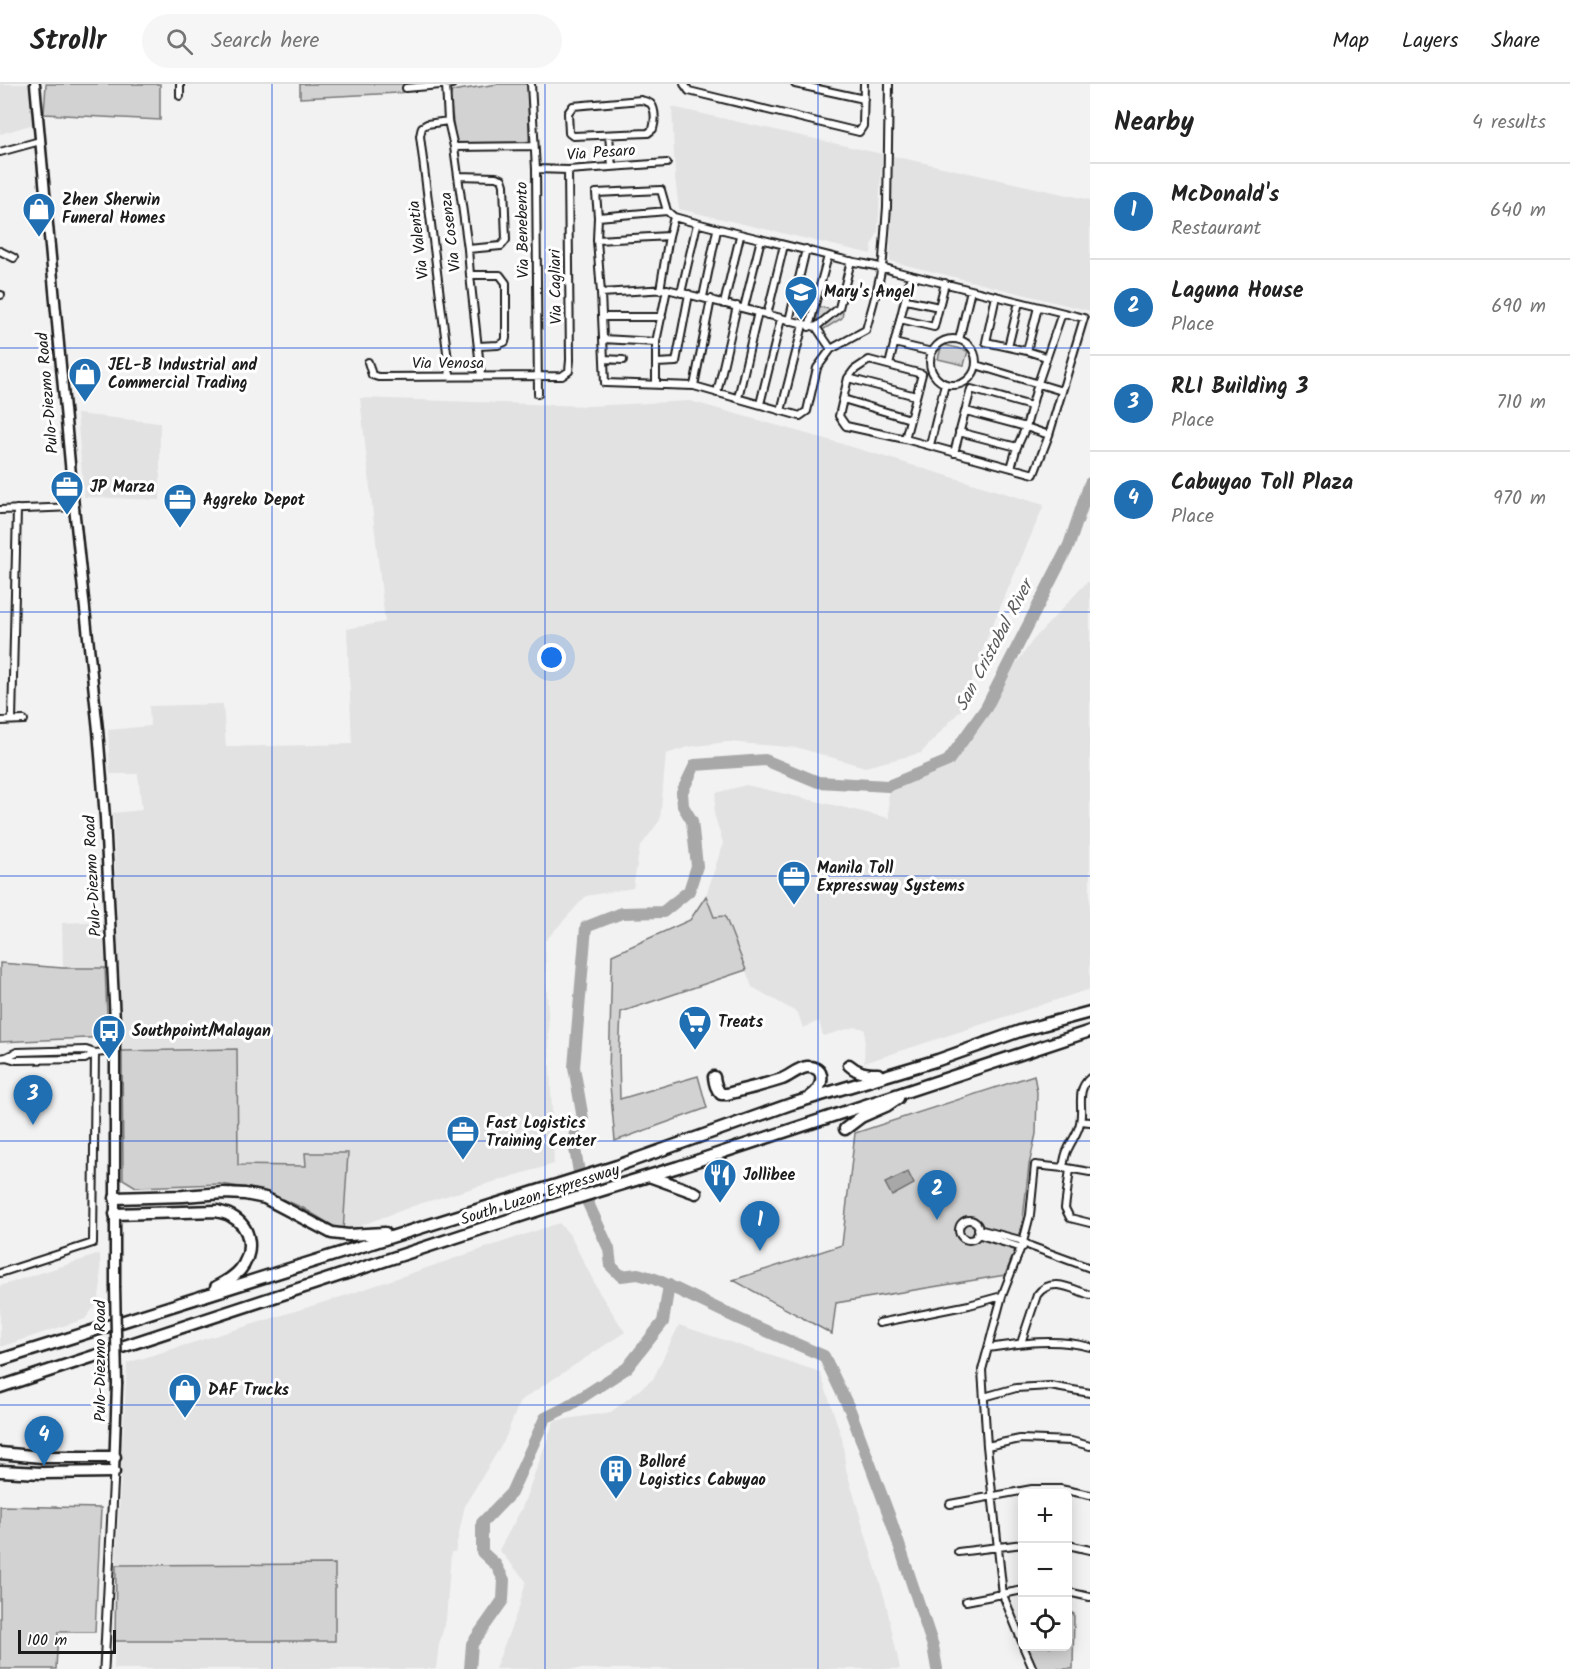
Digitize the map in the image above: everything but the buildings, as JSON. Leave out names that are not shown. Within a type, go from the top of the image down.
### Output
[{"type":"highway","name":"South Luzon Expressway","points":[[0,1360],[617,1166],[791,1104],[938,1060],[1020,1031],[1090,1012]]},
{"type":"highway","name":"South Luzon Expressway","points":[[0,1388],[1090,1031]]},
{"type":"highway","points":[[849,1065],[864,1074],[908,1069]]},
{"type":"highway","points":[[714,1077],[718,1091],[721,1094],[727,1094],[785,1078],[802,1068],[815,1068],[820,1072],[822,1078],[820,1089],[814,1095],[791,1104]]},
{"type":"highway","points":[[845,1129],[861,1117],[886,1106],[910,1090]]},
{"type":"highway","points":[[649,1176],[696,1193]]},
{"type":"highway","points":[[115,1198],[244,1194],[265,1198],[332,1233],[348,1235],[403,1232]]},
{"type":"highway","points":[[115,1214],[217,1211],[231,1215],[244,1226],[248,1235],[249,1248],[239,1271],[223,1284],[187,1300]]},
{"type":"highway","points":[[0,1396],[45,1373]]},
{"type":"highway","points":[[0,1453],[42,1457],[115,1457]]},
{"type":"highway","points":[[0,1471],[114,1472]]},
{"type":"main road","name":"Pulo-Diezmo Road","points":[[35,84],[105,818],[116,1051],[117,1384],[114,1472]]},
{"type":"street","points":[[180,84],[180,96]]},
{"type":"street","points":[[406,88],[452,84]]},
{"type":"street","name":"Via Benebento","points":[[531,84],[536,169],[538,394]]},
{"type":"street","points":[[684,84],[689,91],[860,132],[863,126],[864,84]]},
{"type":"street","points":[[799,84],[864,99]]},
{"type":"street","points":[[833,84],[833,93]]},
{"type":"street","points":[[890,84],[887,207],[882,267],[866,330],[831,349],[817,368],[807,411],[800,416],[694,386],[604,382],[597,240],[596,193],[661,190],[667,211],[674,217],[696,224],[882,267],[1084,318],[1049,435],[1034,474],[930,445],[846,426],[839,416],[848,378],[869,360],[922,374],[905,439]]},
{"type":"street","name":"Via Cosenza","points":[[446,85],[448,121],[454,147],[468,249],[481,376]]},
{"type":"street","points":[[642,100],[652,105],[655,122],[653,129],[648,133],[609,136],[573,136],[569,133],[568,113],[570,109],[573,106],[642,100]]},
{"type":"street","name":"Via Valentia","points":[[448,121],[427,124],[422,127],[420,136],[450,376]]},
{"type":"street","points":[[609,136],[612,166]]},
{"type":"street","points":[[0,152],[40,141]]},
{"type":"street","points":[[454,147],[534,146]]},
{"type":"street","name":"Via Pesaro","points":[[536,169],[568,170],[667,163]]},
{"type":"street","name":"Via Cagliari","points":[[538,376],[562,376],[569,371],[568,170]]},
{"type":"street","points":[[458,177],[496,177],[502,179],[504,185],[506,240],[501,246],[468,249]]},
{"type":"street","points":[[598,217],[667,211]]},
{"type":"street","points":[[656,384],[657,342],[662,317],[669,236],[674,217]]},
{"type":"street","points":[[681,292],[696,224]]},
{"type":"street","points":[[703,297],[717,230]]},
{"type":"street","points":[[597,240],[669,236]]},
{"type":"street","points":[[724,304],[740,236]]},
{"type":"street","points":[[717,393],[761,239]]},
{"type":"street","points":[[767,315],[784,245]]},
{"type":"street","points":[[789,321],[806,249]]},
{"type":"street","points":[[0,251],[14,258]]},
{"type":"street","points":[[781,411],[809,326],[828,255]]},
{"type":"street","points":[[809,326],[839,309],[851,261]]},
{"type":"street","points":[[470,275],[500,275],[506,283],[505,342],[498,345],[478,346]]},
{"type":"street","points":[[889,365],[911,275]]},
{"type":"street","points":[[900,319],[934,327],[945,284]]},
{"type":"street","points":[[601,293],[663,290],[703,297],[809,326],[831,349]]},
{"type":"street","points":[[959,340],[971,290]]},
{"type":"street","points":[[656,363],[676,362],[690,294]]},
{"type":"street","points":[[996,296],[986,342],[1046,357]]},
{"type":"street","points":[[694,386],[711,299]]},
{"type":"street","points":[[906,300],[939,307]]},
{"type":"street","points":[[1008,347],[1019,302]]},
{"type":"street","points":[[1027,351],[1038,307]]},
{"type":"street","points":[[738,398],[758,312]]},
{"type":"street","points":[[1011,468],[1062,313]]},
{"type":"street","points":[[602,317],[662,317]]},
{"type":"street","points":[[760,404],[781,319]]},
{"type":"street","points":[[603,339],[657,342]]},
{"type":"street","points":[[959,340],[972,350],[976,365],[972,375],[965,382],[956,385],[945,384],[939,381],[931,370],[932,352],[942,341],[959,340]]},
{"type":"street","points":[[894,344],[932,352]]},
{"type":"street","points":[[604,359],[622,360]]},
{"type":"street","name":"Via Venosa","points":[[368,362],[372,375],[378,377],[538,376]]},
{"type":"street","points":[[976,365],[1062,391]]},
{"type":"street","points":[[848,378],[916,396]]},
{"type":"street","points":[[930,445],[945,384]]},
{"type":"street","points":[[954,453],[971,390],[1031,406]]},
{"type":"street","points":[[843,399],[910,419]]},
{"type":"street","points":[[966,411],[1049,435]]},
{"type":"street","points":[[960,432],[1017,447]]},
{"type":"street","points":[[0,510],[74,507]]},
{"type":"street","points":[[12,720],[17,509]]},
{"type":"street","points":[[0,721],[24,720]]},
{"type":"street","points":[[3,1058],[17,1052],[116,1051]]},
{"type":"street","points":[[0,1272],[93,1244],[96,1053]]},
{"type":"street","points":[[1090,1078],[1084,1083],[1081,1093],[1080,1121],[1075,1137],[1067,1150],[1065,1208],[1070,1218],[1090,1223]]},
{"type":"street","points":[[1080,1121],[1090,1122]]},
{"type":"street","points":[[1018,1632],[1003,1595],[987,1446],[982,1370],[1002,1296],[1023,1244],[1030,1215],[1035,1165],[1090,1172]]},
{"type":"street","points":[[977,1231],[1030,1246],[1090,1268]]},
{"type":"street","points":[[1021,1343],[1037,1295],[1041,1290],[1055,1284],[1090,1295]]},
{"type":"street","points":[[879,1323],[1002,1296]]},
{"type":"street","points":[[988,1348],[1021,1343],[1051,1342],[1090,1347]]},
{"type":"street","points":[[984,1397],[1016,1389],[1050,1386],[1090,1393]]},
{"type":"street","points":[[987,1446],[1020,1438],[1071,1441],[1090,1446]]},
{"type":"street","name":"Pulo-Diezmo Road","points":[[104,1669],[114,1472]]},
{"type":"street","points":[[950,1504],[1032,1489],[1060,1489],[1090,1495]]},
{"type":"street","points":[[958,1552],[1018,1544]]},
{"type":"street","points":[[1072,1546],[1090,1550]]},
{"type":"street","points":[[966,1601],[1018,1591]]},
{"type":"street","points":[[1072,1593],[1090,1597]]},
{"type":"street","points":[[1026,1651],[1033,1669]]},
{"type":"shaded area","points":[[0,84],[29,84],[34,124],[0,134]]},
{"type":"shaded area","points":[[46,84],[160,84],[160,120],[44,114]]},
{"type":"shaded area","points":[[300,84],[462,84],[398,93],[300,98]]},
{"type":"shaded area","points":[[498,84],[526,84],[528,87],[529,141],[525,143],[456,144],[450,98],[452,91]]},
{"type":"shaded area","points":[[672,107],[882,154],[878,232],[871,254],[679,209],[675,178]]},
{"type":"shaded area","points":[[893,156],[1090,200],[1090,311],[890,261]]},
{"type":"shaded area","points":[[820,307],[843,312],[842,318],[821,331],[814,329]]},
{"type":"shaded area","points":[[942,344],[968,351],[964,365],[938,359]]},
{"type":"shaded area","points":[[360,398],[587,406],[690,401],[1044,505],[987,638],[961,710],[921,753],[865,767],[799,748],[728,742],[688,747],[666,754],[660,820],[640,847],[633,888],[586,896],[545,941],[554,1164],[419,1204],[343,1232],[306,1153],[306,1166],[238,1166],[237,1049],[122,1051],[113,813],[142,810],[138,774],[110,774],[108,730],[150,726],[149,706],[223,704],[226,747],[352,744],[347,629],[385,622]]},
{"type":"shaded area","points":[[77,414],[160,423],[160,500],[84,497]]},
{"type":"shaded area","points":[[1087,582],[1090,582],[1090,989],[864,1063],[865,1029],[855,1027],[823,1036],[819,1021],[803,1028],[798,1013],[752,987],[725,916],[714,917],[706,896],[723,843],[714,814],[716,793],[746,785],[889,818],[888,786],[948,760],[1033,640]]},
{"type":"shaded area","points":[[706,896],[714,917],[725,916],[746,970],[621,1012],[619,1057],[620,1099],[698,1076],[707,1108],[615,1141],[609,1074],[612,955],[690,920]]},
{"type":"shaded area","points":[[104,921],[105,968],[63,968],[62,923]]},
{"type":"shaded area","points":[[0,963],[63,968],[105,968],[108,1037],[0,1042]]},
{"type":"shaded area","points":[[237,1049],[238,1165],[306,1166],[305,1153],[348,1153],[343,1232],[303,1208],[262,1190],[220,1184],[136,1187],[123,1179],[122,1051]]},
{"type":"shaded area","points":[[1034,1075],[1037,1092],[1036,1134],[1029,1165],[1019,1237],[981,1226],[979,1238],[1016,1248],[1005,1275],[836,1303],[832,1334],[733,1280],[842,1245],[855,1133]]},
{"type":"shaded area","points":[[908,1172],[914,1184],[892,1196],[885,1183]]},
{"type":"shaded area","points":[[559,1223],[570,1235],[599,1292],[625,1332],[520,1401],[504,1441],[465,1505],[455,1552],[451,1552],[446,1620],[439,1644],[436,1669],[114,1669],[115,1641],[335,1641],[335,1564],[116,1565],[127,1363],[344,1296]]},
{"type":"shaded area","points":[[100,1254],[101,1284],[98,1302],[85,1319],[0,1347],[0,1286]]},
{"type":"shaded area","points":[[679,1325],[820,1372],[842,1438],[846,1469],[886,1603],[900,1669],[495,1669],[519,1607],[526,1581],[499,1550],[522,1508],[554,1421],[611,1412],[653,1379]]},
{"type":"shaded area","points":[[0,1506],[101,1508],[95,1632],[58,1632],[56,1669],[0,1669]]},
{"type":"shaded area","points":[[335,1564],[335,1641],[115,1641],[116,1565]]},
{"type":"shaded area","points":[[1072,1613],[1074,1614],[1073,1669],[1036,1669],[1028,1651],[1072,1651]]},
{"type":"waterway","name":"San Cristobal River","points":[[937,1669],[933,1646],[889,1515],[850,1410],[824,1356],[655,1279],[638,1274],[621,1276],[611,1266],[609,1249],[582,1190],[574,1143],[575,1131],[583,1119],[574,1067],[586,927],[622,913],[663,912],[689,891],[697,866],[692,821],[683,806],[682,792],[695,765],[765,760],[818,782],[888,786],[948,761],[986,708],[1069,545],[1090,483]]},
{"type":"waterway","points":[[470,1669],[472,1644],[503,1600],[504,1580],[496,1565],[482,1552],[482,1523],[511,1493],[545,1418],[567,1407],[627,1368],[663,1322],[669,1285]]},
{"type":"place","name":"Zhen Sherwin Funeral Homes","points":[[39,238]]},
{"type":"place","name":"Mary's Angel","points":[[801,321]]},
{"type":"place","name":"JEL-B Industrial and Commercial Trading","points":[[85,403]]},
{"type":"place","name":"JP Marza","points":[[67,516]]},
{"type":"place","name":"Aggreko Depot","points":[[180,529]]},
{"type":"place","name":"Manila Toll Expressway Systems","points":[[794,906]]},
{"type":"place","name":"Treats","points":[[695,1051]]},
{"type":"place","name":"Southpoint/Malayan","points":[[109,1060]]},
{"type":"place","name":"RLI Building 3","points":[[33,1125]]},
{"type":"place","name":"Fast Logistics Training Center","points":[[463,1161]]},
{"type":"place","name":"Jollibee","points":[[720,1204]]},
{"type":"place","name":"Laguna House","points":[[937,1220]]},
{"type":"place","name":"McDonald's","points":[[760,1251]]},
{"type":"place","name":"DAF Trucks","points":[[185,1419]]},
{"type":"place","name":"Cabuyao Toll Plaza","points":[[44,1466]]},
{"type":"place","name":"Bolloré Logistics Cabuyao","points":[[616,1500]]}]
